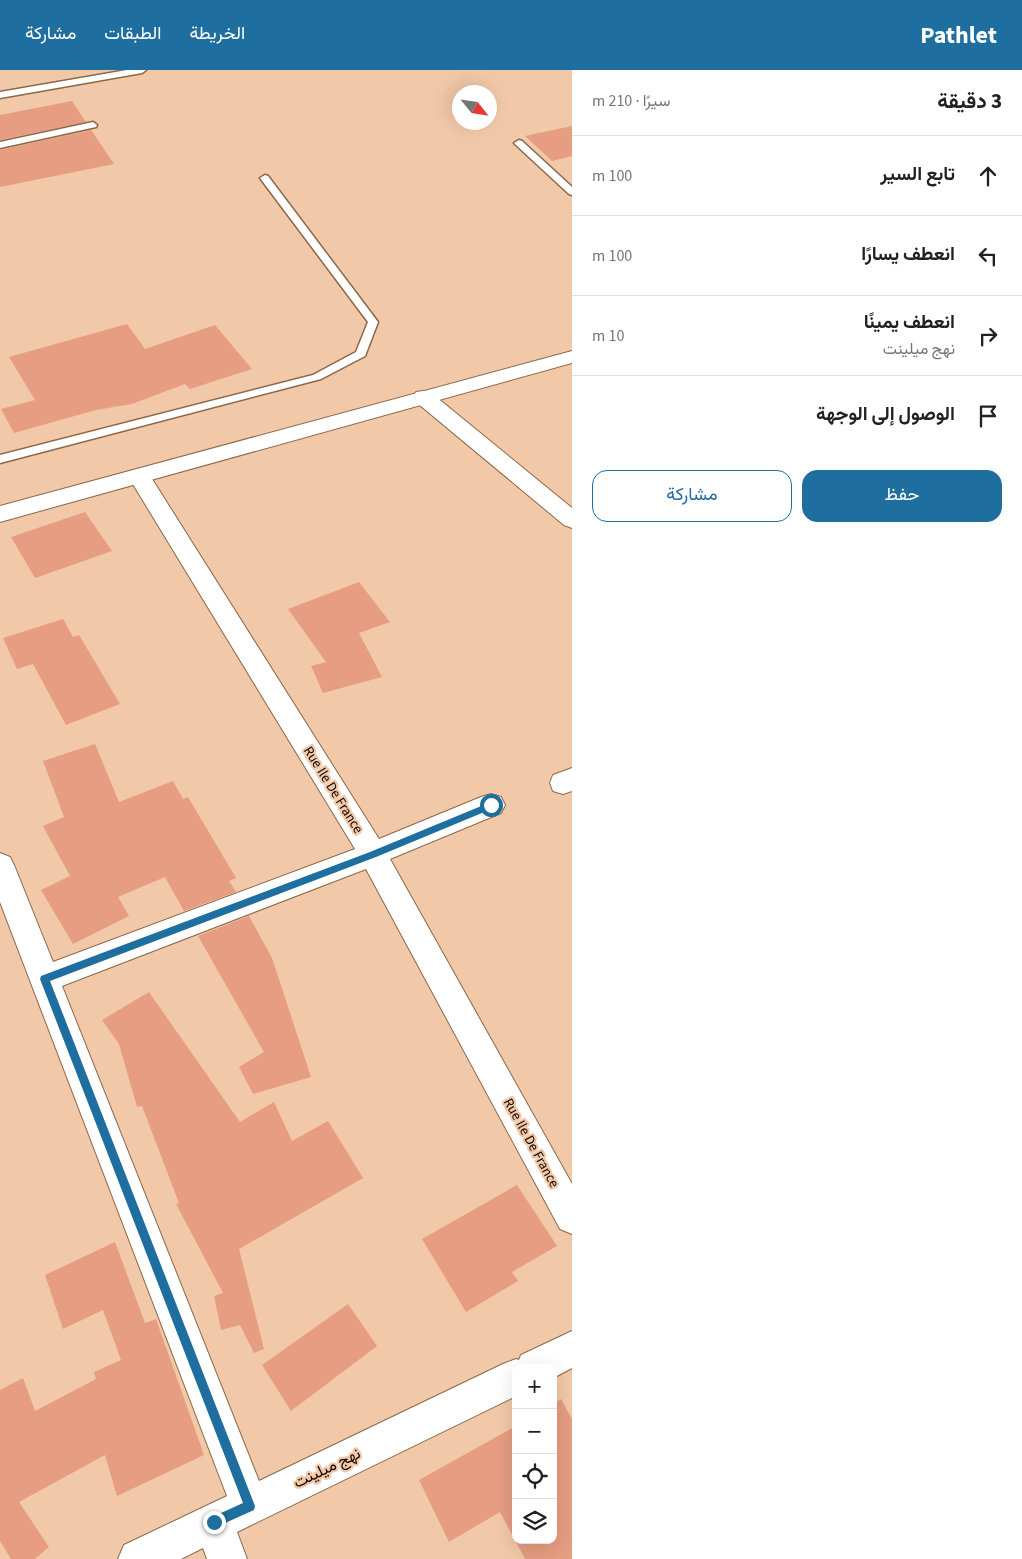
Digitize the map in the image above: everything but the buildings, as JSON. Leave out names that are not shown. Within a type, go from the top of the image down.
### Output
[{"type":"street","points":[[0,514],[572,357]]},
{"type":"street","points":[[423,397],[572,520]]},
{"type":"street","name":"Rue Ile De France","points":[[139,476],[373,854],[572,1217]]},
{"type":"street","points":[[44,979],[373,854],[491,805]]},
{"type":"street","points":[[0,865],[250,1506]]},
{"type":"street","points":[[542,1364],[572,1349]]},
{"type":"street","name":"نهج ميلينت","points":[[138,1559],[512,1379]]},
{"type":"street","points":[[214,1522],[227,1559]]},
{"type":"lane","points":[[0,95],[142,70]]},
{"type":"lane","points":[[0,145],[93,125]]},
{"type":"lane","points":[[519,143],[572,192]]},
{"type":"lane","points":[[0,459],[316,377],[361,354],[373,322],[265,178]]},
{"type":"route","points":[[214,1522],[250,1506],[44,979],[373,854],[491,805]]}]
